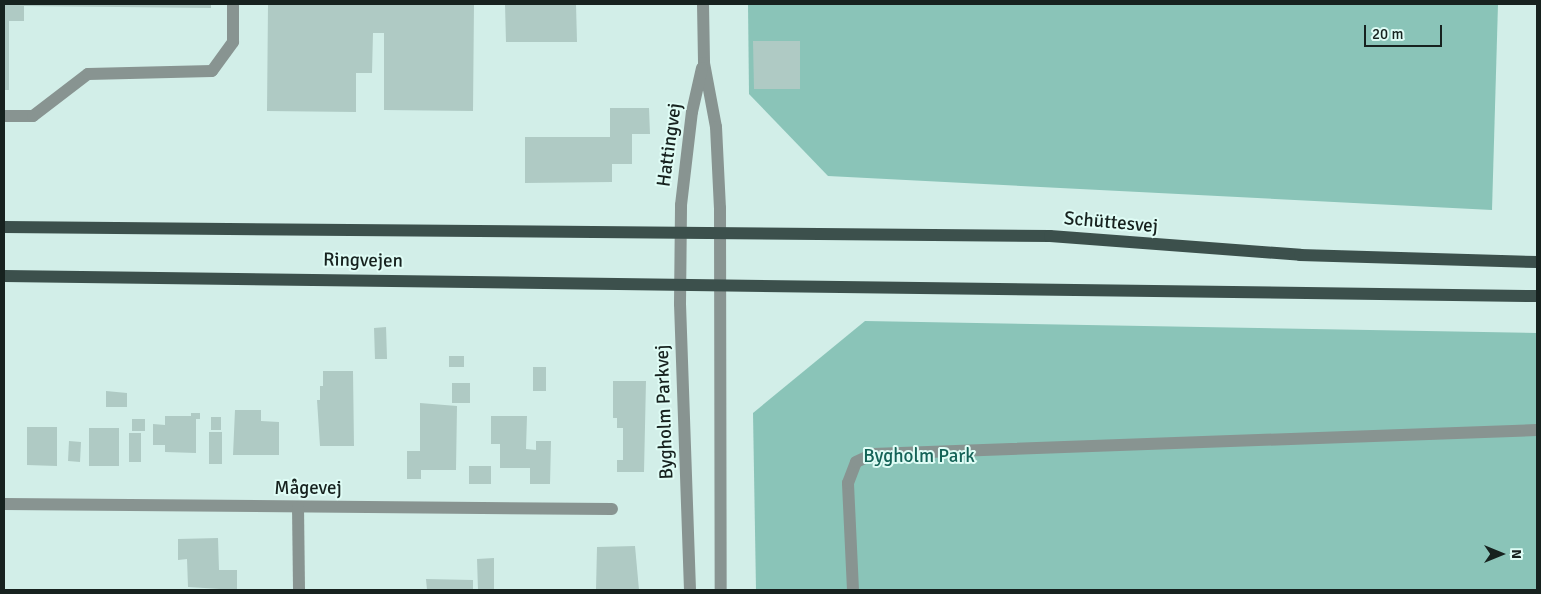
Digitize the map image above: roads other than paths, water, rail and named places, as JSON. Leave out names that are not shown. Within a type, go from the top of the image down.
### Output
[{"type":"main road","name":"Ringvejen","points":[[4,227],[681,233]]},
{"type":"main road","name":"Schüttesvej","points":[[681,233],[1050,236],[1300,255],[1537,262]]},
{"type":"main road","name":"Ringvejen","points":[[4,276],[721,286]]},
{"type":"main road","points":[[721,286],[1537,296]]},
{"type":"street","points":[[4,116],[34,116],[88,74],[212,71],[233,42],[233,4]]},
{"type":"street","name":"Hattingvej","points":[[703,4],[704,63],[716,127],[721,233]]},
{"type":"street","name":"Hattingvej","points":[[681,233],[681,204],[692,112],[704,63]]},
{"type":"street","name":"Bygholm Parkvej","points":[[681,233],[680,286],[690,590]]},
{"type":"street","points":[[721,233],[722,590]]},
{"type":"street","points":[[854,590],[848,483],[856,462],[873,454],[1537,430]]},
{"type":"street","name":"Mågevej","points":[[4,504],[298,508],[612,509]]},
{"type":"street","points":[[298,508],[299,590]]},
{"type":"park label","name":"Bygholm Park","points":[[919,457]]}]
